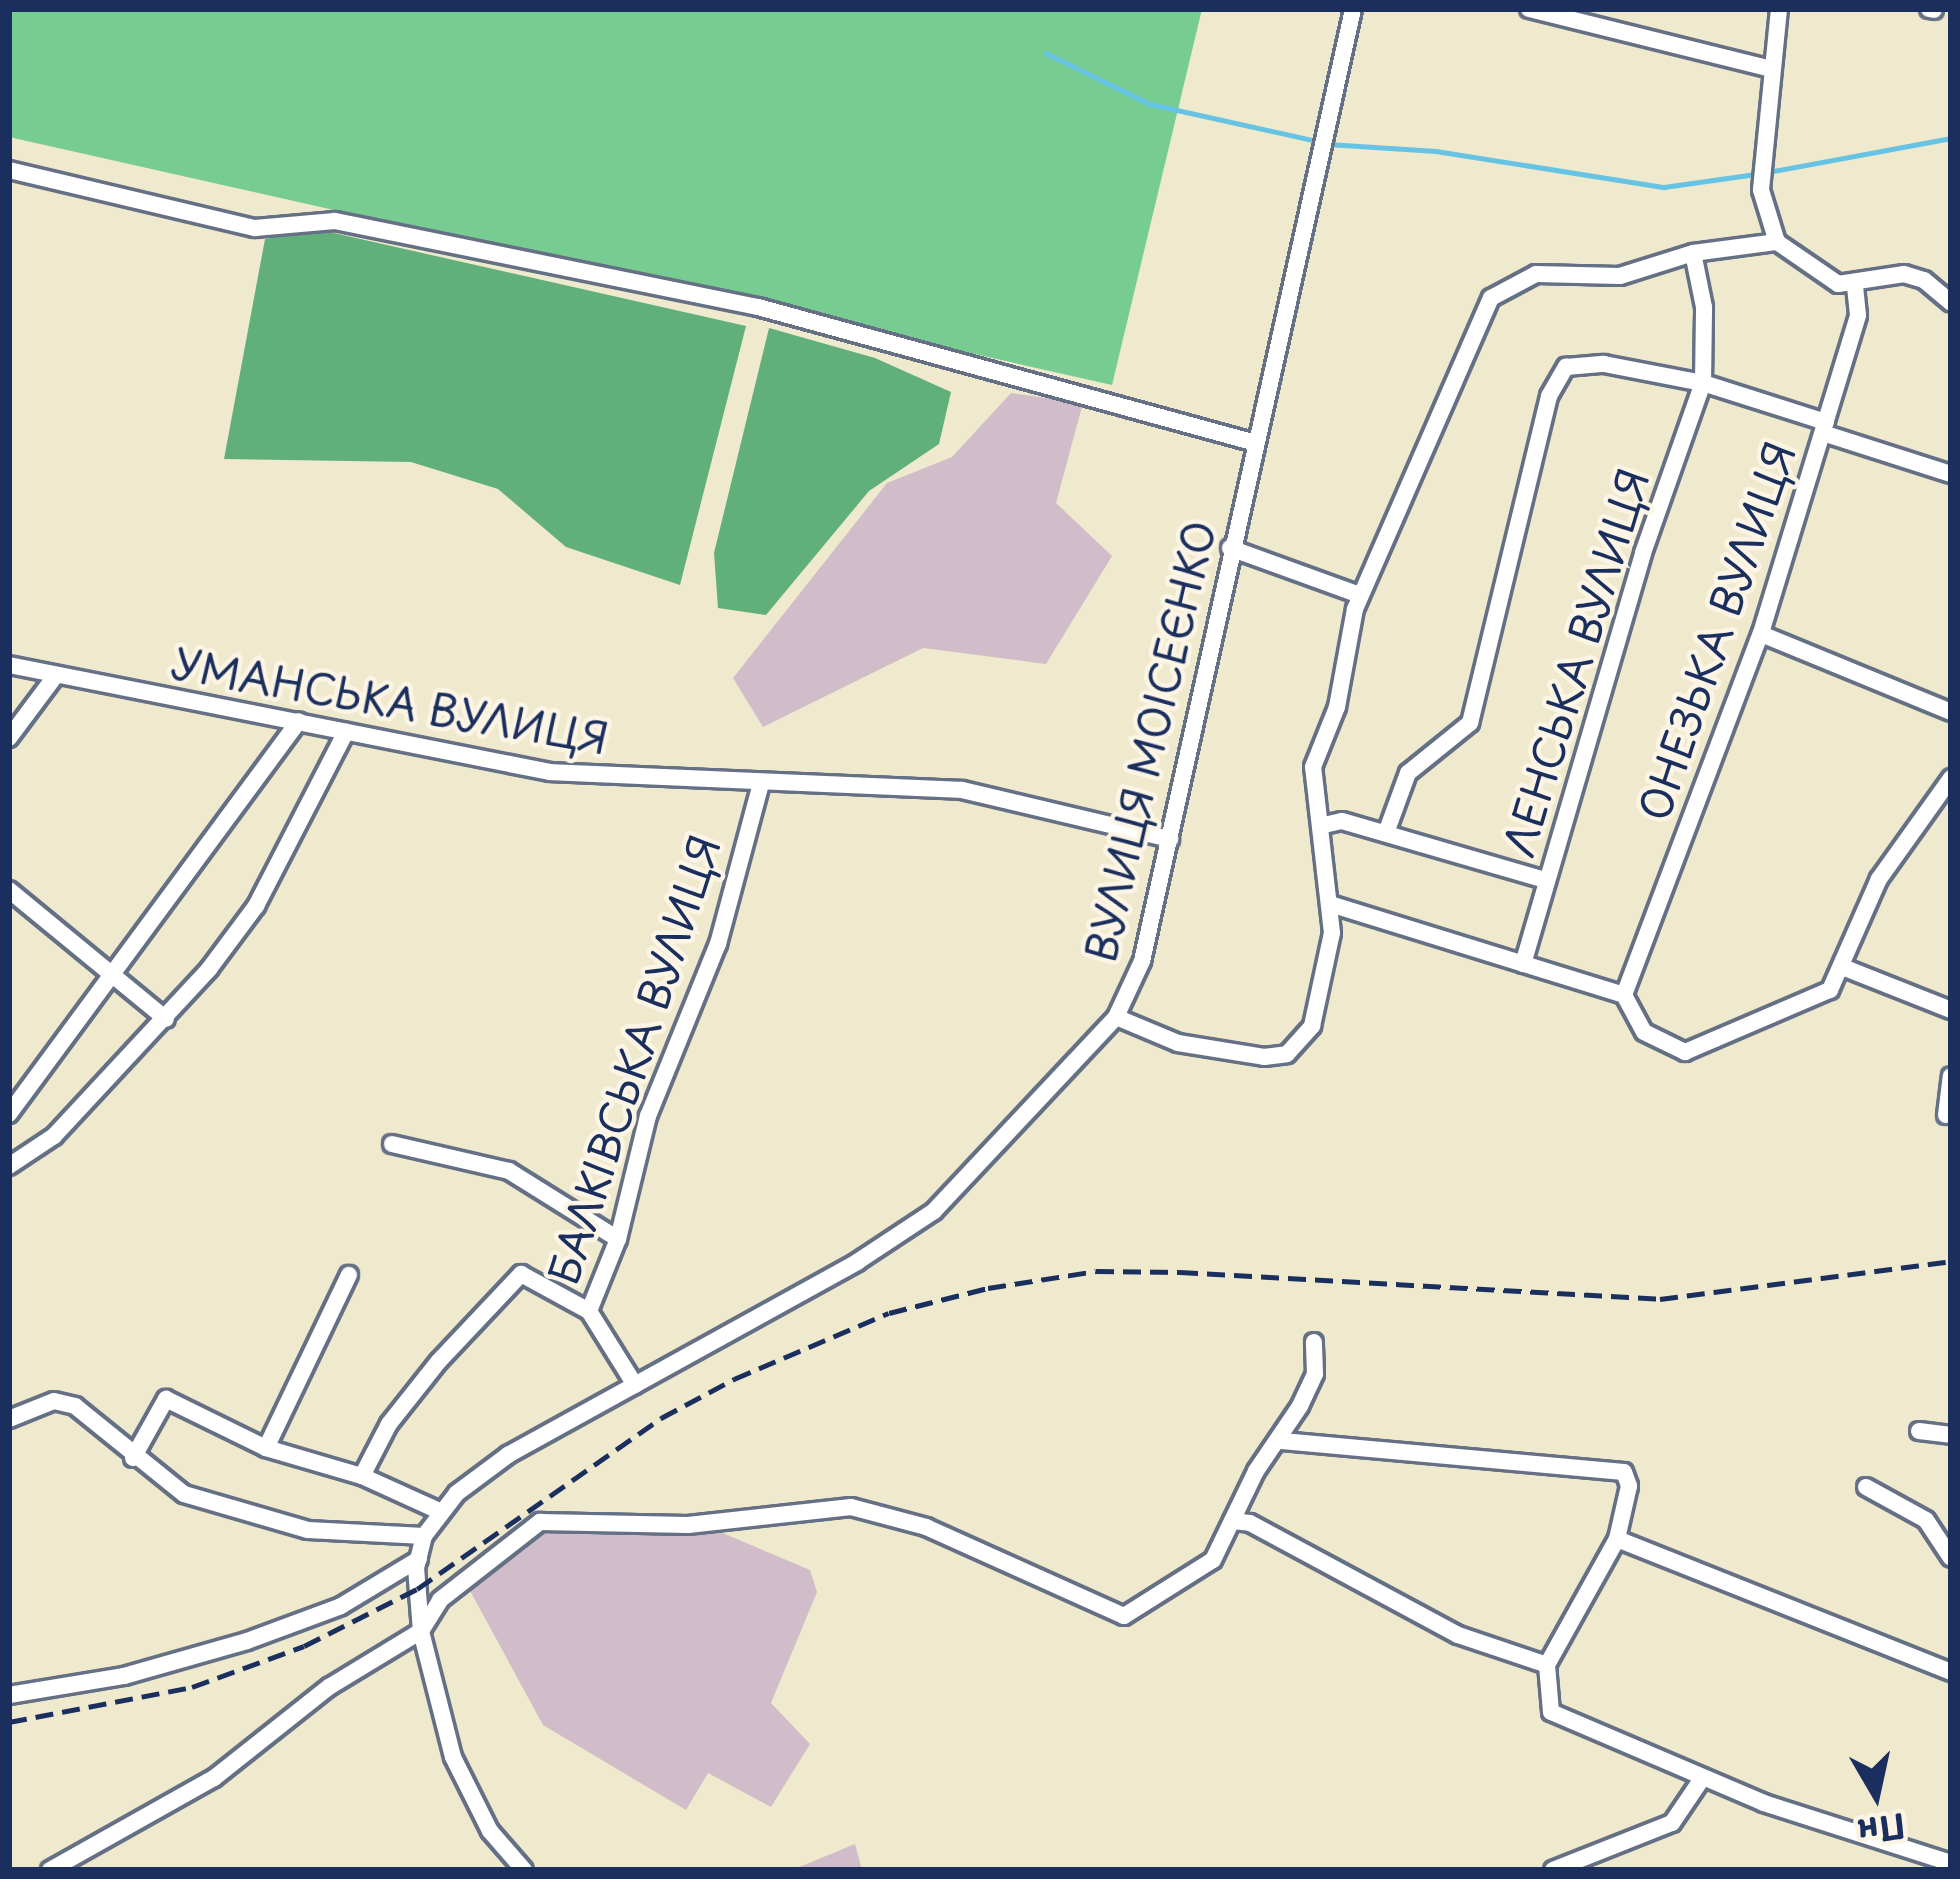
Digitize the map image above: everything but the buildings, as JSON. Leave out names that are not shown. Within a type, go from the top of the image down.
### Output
[{"type":"street","name":"ВУЛИЦЯ МОІСЕЄНКО","points":[[524,1870],[464,1784],[421,1631],[417,1563],[424,1536],[440,1511],[508,1455],[934,1211],[1116,1018],[1142,961],[1252,442],[1353,9]]},
{"type":"street","points":[[1529,9],[1569,15],[1771,69]]},
{"type":"street","points":[[1779,9],[1761,164],[1761,190],[1778,242],[1816,274],[1855,286],[1904,274],[1924,280],[1951,303]]},
{"type":"street","points":[[9,170],[255,228],[335,220],[758,307],[1252,442]]},
{"type":"street","points":[[1116,1018],[1178,1042],[1287,1054],[1312,1026],[1321,1001],[1330,904],[1324,825],[1311,790],[1313,767],[1337,707],[1360,595],[1491,298],[1535,274],[1620,276],[1693,253],[1778,242]]},
{"type":"street","name":"ЛЕНСЬКА ВУЛИЦЯ","points":[[1522,964],[1703,383],[1704,308],[1693,253]]},
{"type":"street","name":"ОНЕЗЬКА ВУЛИЦЯ","points":[[1624,995],[1761,634],[1858,315],[1855,286]]},
{"type":"street","points":[[1386,833],[1408,773],[1469,723],[1549,396],[1566,367],[1604,364],[1703,383],[1951,474]]},
{"type":"street","points":[[1230,548],[1360,595]]},
{"type":"street","points":[[1761,634],[1951,712]]},
{"type":"street","name":"УМАНСЬКА ВУЛИЦЯ","points":[[9,665],[550,772],[962,790],[1170,839]]},
{"type":"street","points":[[9,738],[56,675]]},
{"type":"street","points":[[9,1114],[299,721]]},
{"type":"street","points":[[9,1166],[53,1136],[166,1019],[256,907],[346,732]]},
{"type":"street","points":[[1330,904],[1624,995],[1644,1032],[1685,1052],[1830,990],[1845,968],[1864,907],[1951,778]]},
{"type":"street","name":"БАЛКІВСЬКА ВУЛИЦЯ","points":[[362,1476],[389,1424],[439,1360],[521,1274],[589,1311],[618,1239],[648,1116],[718,944],[761,784]]},
{"type":"street","points":[[1324,825],[1335,820],[1545,880]]},
{"type":"street","points":[[9,890],[166,1019]]},
{"type":"street","points":[[1845,968],[1951,1010]]},
{"type":"street","points":[[1946,1115],[1951,1076]]},
{"type":"street","points":[[392,1144],[509,1171],[618,1239]]},
{"type":"street","points":[[266,1448],[349,1275]]},
{"type":"street","points":[[589,1311],[635,1384]]},
{"type":"street","points":[[50,1870],[92,1862],[214,1778],[329,1688],[421,1631],[440,1600],[540,1522],[688,1525],[850,1507],[926,1527],[1124,1616],[1213,1560],[1256,1472],[1282,1442],[1315,1374],[1314,1342]]},
{"type":"street","points":[[133,1458],[166,1399],[266,1448],[362,1476],[440,1511]]},
{"type":"street","points":[[9,1419],[54,1400],[75,1406],[133,1458],[184,1494],[308,1530],[424,1536]]},
{"type":"street","points":[[1919,1432],[1951,1435]]},
{"type":"street","points":[[1282,1442],[1624,1472],[1629,1486],[1617,1539],[1547,1665],[1551,1712],[1703,1777],[1951,1864]]},
{"type":"street","points":[[1866,1487],[1926,1520],[1951,1558]]},
{"type":"street","points":[[1232,1521],[1250,1523],[1458,1635],[1547,1665]]},
{"type":"street","points":[[1617,1539],[1951,1672]]},
{"type":"street","points":[[9,1694],[124,1676],[248,1641],[341,1606],[417,1563]]},
{"type":"street","points":[[1552,1870],[1672,1823],[1703,1777]]},
{"type":"shaded area","points":[[1011,393],[1083,403],[1056,503],[1112,556],[1046,664],[923,648],[763,727],[733,678],[887,483],[952,457]]},
{"type":"shaded area","points":[[541,1528],[713,1529],[810,1570],[817,1592],[771,1703],[810,1744],[771,1807],[708,1773],[686,1810],[543,1725],[469,1589]]},
{"type":"shaded area","points":[[855,1844],[862,1870],[792,1870]]},
{"type":"green space","points":[[9,9],[1202,9],[1112,385],[9,137]]},
{"type":"green space","points":[[316,229],[746,326],[680,585],[566,547],[498,489],[411,462],[224,459],[265,239]]},
{"type":"green space","points":[[769,328],[875,358],[951,392],[939,444],[869,491],[766,615],[718,608],[714,553]]},
{"type":"waterway","points":[[1046,53],[1150,104],[1317,141]]},
{"type":"waterway","points":[[1768,172],[1951,138]]},
{"type":"waterway","points":[[1328,144],[1436,151],[1664,187],[1757,174]]},
{"type":"railway","points":[[9,1722],[192,1687],[304,1646],[417,1589],[661,1418],[734,1379],[889,1313],[988,1288],[1096,1271],[1180,1272],[1660,1299],[1951,1261]]}]
